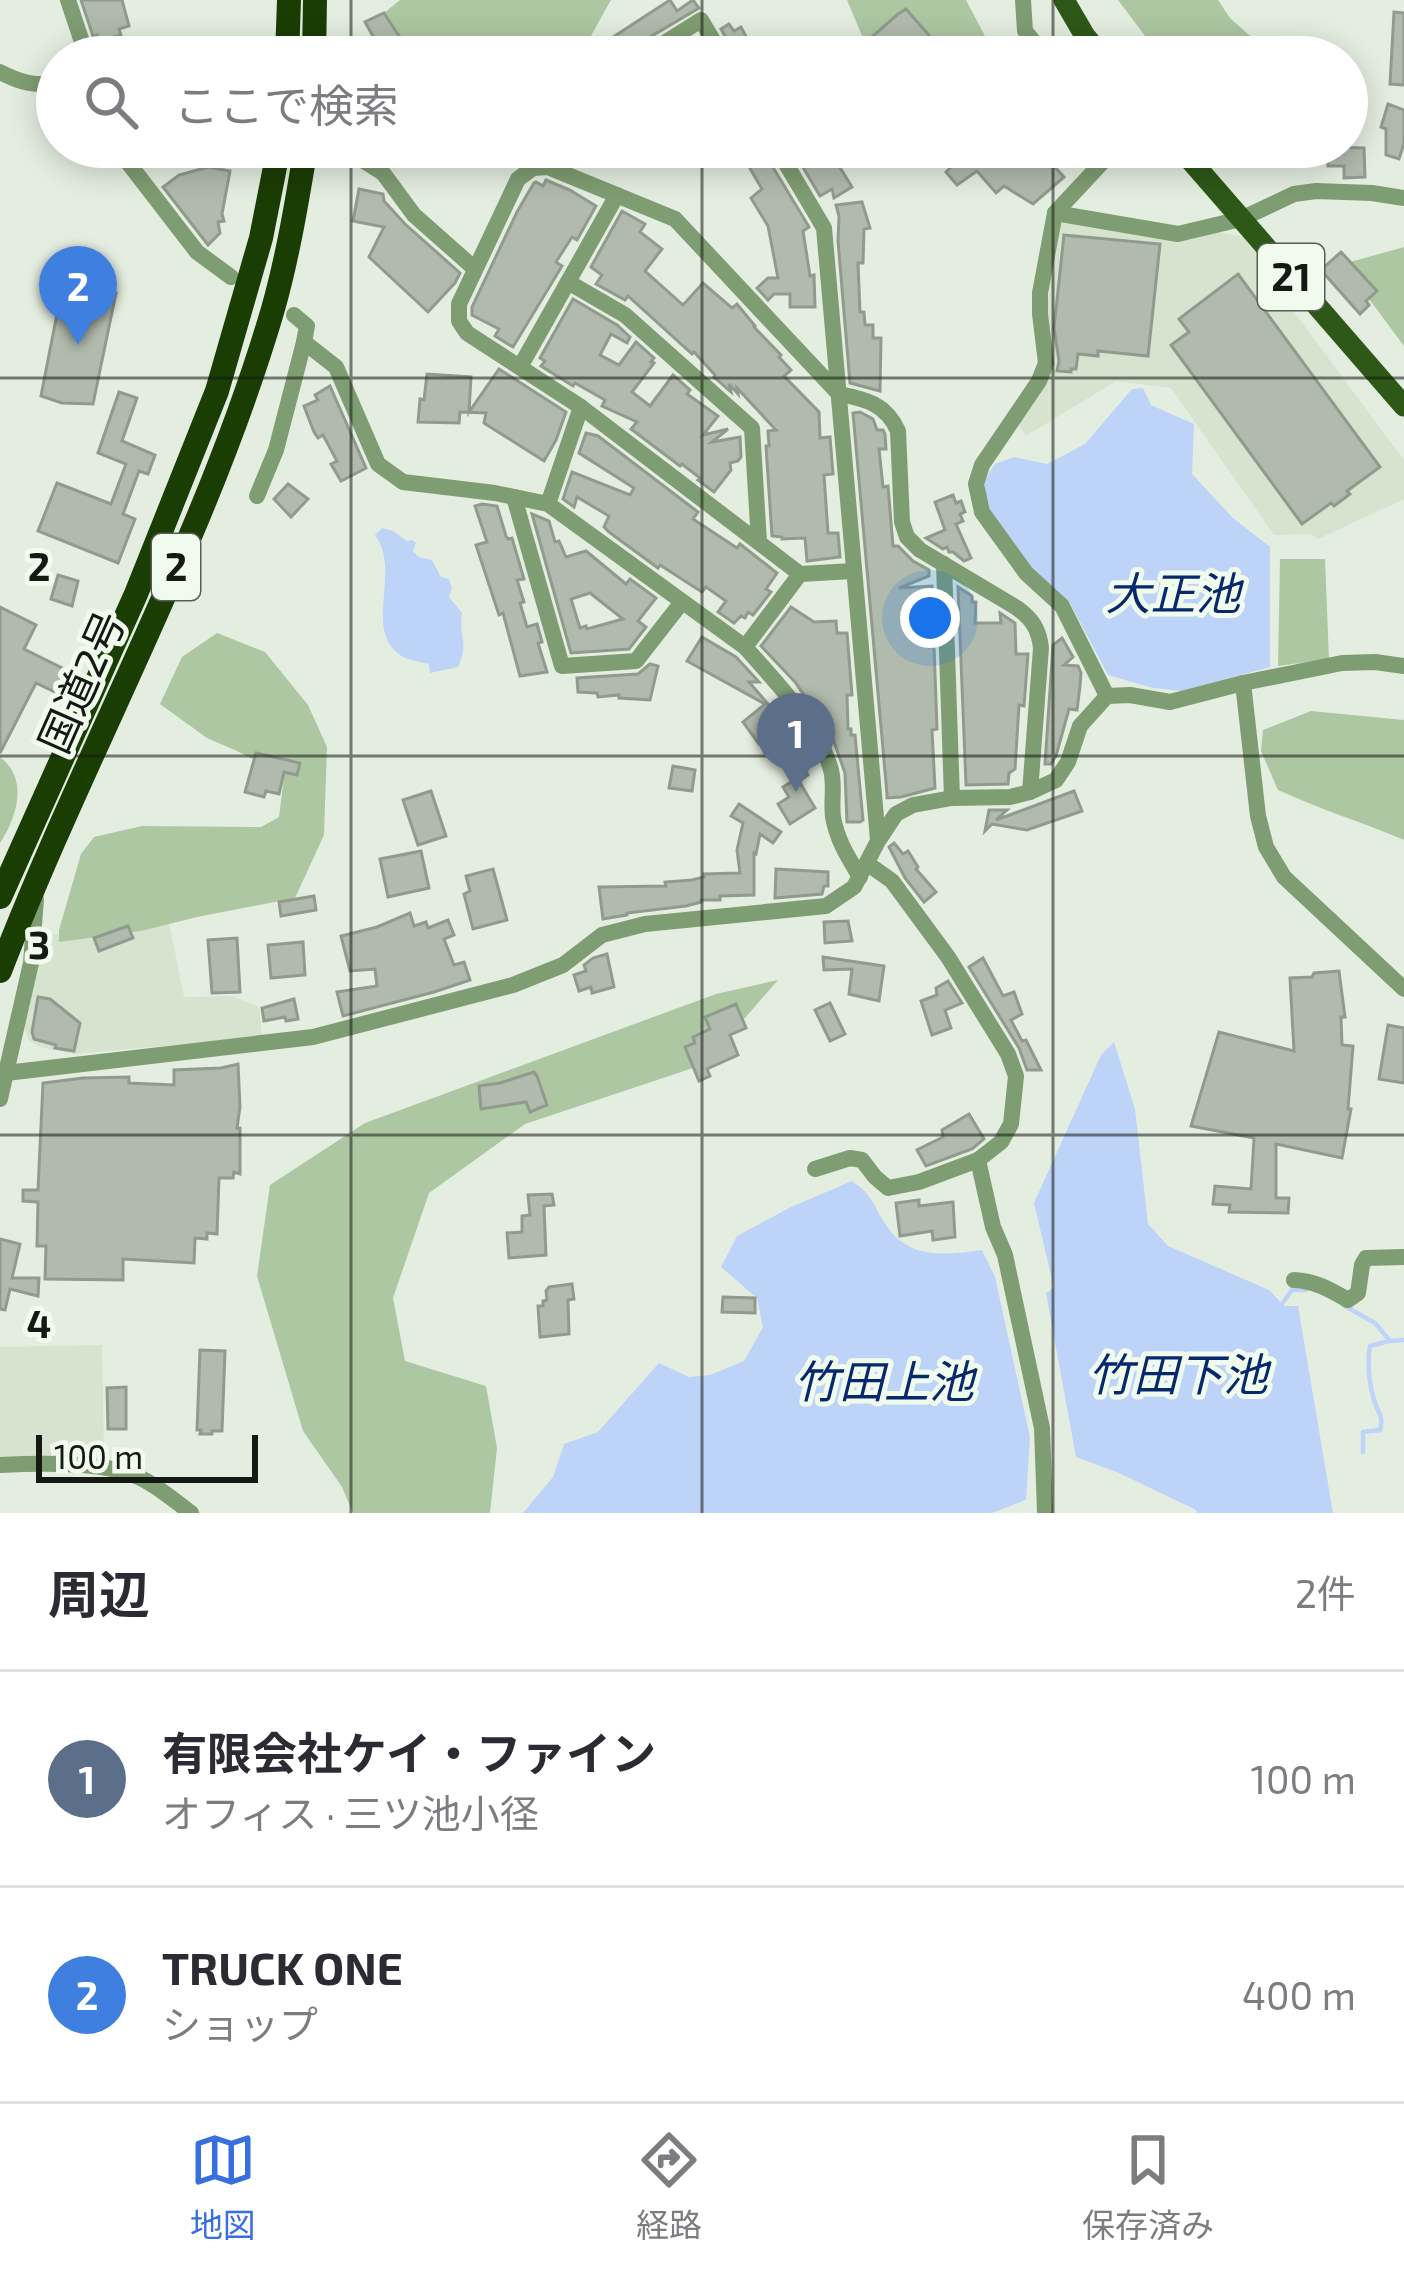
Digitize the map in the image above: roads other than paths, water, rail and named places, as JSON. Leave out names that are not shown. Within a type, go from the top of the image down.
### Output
[{"type":"highway","points":[[288,36],[290,0]]},
{"type":"highway","points":[[314,36],[315,0]]},
{"type":"highway","name":"国道2号","points":[[0,896],[136,594],[217,391],[242,313],[275,168]]},
{"type":"highway","name":"国道2号","points":[[0,971],[219,467],[274,307],[303,168]]},
{"type":"main road","points":[[1064,0],[1085,36]]},
{"type":"main road","name":"21","points":[[1196,168],[1404,406]]},
{"type":"street","points":[[68,0],[80,36]]},
{"type":"street","points":[[1022,0],[1029,36]]},
{"type":"street","points":[[675,36],[700,20],[710,36]]},
{"type":"street","points":[[0,72],[36,85]]},
{"type":"street","points":[[132,168],[197,252],[230,278]]},
{"type":"street","points":[[375,168],[414,214],[476,269]]},
{"type":"street","points":[[533,168],[518,179],[459,304],[459,321],[467,333],[581,407],[800,574],[853,571]]},
{"type":"street","points":[[553,168],[676,219],[839,394],[876,403],[892,419],[898,431],[902,522],[908,537],[920,550],[1017,608],[1039,633],[1030,792]]},
{"type":"street","points":[[788,168],[824,228],[878,841]]},
{"type":"street","points":[[1097,168],[1055,213],[1040,293],[1046,363],[1039,382],[982,465],[976,484],[982,512],[1026,573],[1062,606],[1107,696]]},
{"type":"street","points":[[1055,213],[1166,234],[1241,219],[1294,194],[1372,193],[1404,198]]},
{"type":"street","points":[[520,367],[617,195]]},
{"type":"street","points":[[568,282],[625,315],[752,428],[759,542]]},
{"type":"street","points":[[257,496],[276,450],[304,342],[307,326],[294,315]]},
{"type":"street","points":[[304,342],[336,368],[378,464],[389,474],[403,482],[548,504],[745,647],[820,740],[832,774],[833,815],[841,847],[864,870],[892,881],[948,957],[1008,1054],[1016,1076],[1011,1124],[1001,1142],[978,1160],[888,1188],[862,1160],[850,1158],[815,1169]]},
{"type":"street","points":[[548,504],[581,407]]},
{"type":"street","points":[[514,497],[562,666],[636,661],[682,602]]},
{"type":"street","points":[[944,564],[952,798]]},
{"type":"street","points":[[745,647],[800,574]]},
{"type":"street","points":[[6,1073],[314,1036],[513,985],[563,965],[602,935],[645,924],[826,906],[854,887],[896,814],[914,805],[952,798],[1030,792],[1056,780],[1068,762],[1080,726],[1107,696],[1170,702],[1342,663],[1404,666]]},
{"type":"street","points":[[1244,683],[1258,816],[1266,847],[1284,877],[1404,989]]},
{"type":"street","points":[[0,863],[30,830]]},
{"type":"street","points":[[0,1099],[31,963],[37,878]]},
{"type":"street","points":[[978,1160],[993,1227],[1005,1255],[1042,1428],[1045,1513]]},
{"type":"street","points":[[1294,1280],[1326,1286],[1348,1300],[1358,1293],[1366,1258],[1404,1257]]},
{"type":"street","points":[[0,1465],[125,1472],[147,1481],[191,1513]]},
{"type":"water","name":"大正池","points":[[1143,388],[1151,405],[1194,424],[1192,474],[1233,518],[1270,547],[1270,667],[1182,691],[1108,675],[1070,603],[1029,568],[985,507],[985,479],[995,464],[1014,457],[1047,464],[1085,444],[1132,389]]},
{"type":"water","points":[[382,528],[416,543],[413,551],[432,560],[441,577],[449,579],[449,597],[462,613],[463,651],[458,667],[430,673],[429,664],[403,657],[389,643],[383,614],[385,565],[375,535]]},
{"type":"water","name":"竹田下池","points":[[1114,1042],[1135,1109],[1148,1224],[1168,1246],[1269,1290],[1284,1306],[1298,1306],[1333,1513],[1197,1513],[1076,1457],[1046,1293],[1054,1288],[1034,1203],[1101,1055]]},
{"type":"water","name":"竹田上池","points":[[852,1181],[869,1196],[895,1236],[917,1250],[941,1254],[982,1250],[995,1277],[1030,1437],[1026,1500],[992,1513],[523,1513],[553,1477],[564,1444],[598,1432],[659,1363],[689,1377],[710,1375],[744,1361],[763,1327],[757,1298],[721,1267],[737,1236]]},
{"type":"waterway","points":[[1279,1308],[1292,1290],[1306,1290]]},
{"type":"waterway","points":[[1343,1305],[1375,1323],[1390,1341],[1404,1340]]},
{"type":"waterway","points":[[1363,1452],[1363,1432],[1380,1430],[1381,1425],[1370,1380],[1370,1346],[1389,1341]]},
{"type":"place","name":"TRUCK ONE","points":[[78,345]]},
{"type":"place","name":"有限会社ケイ・ファイン","points":[[796,792]]}]
